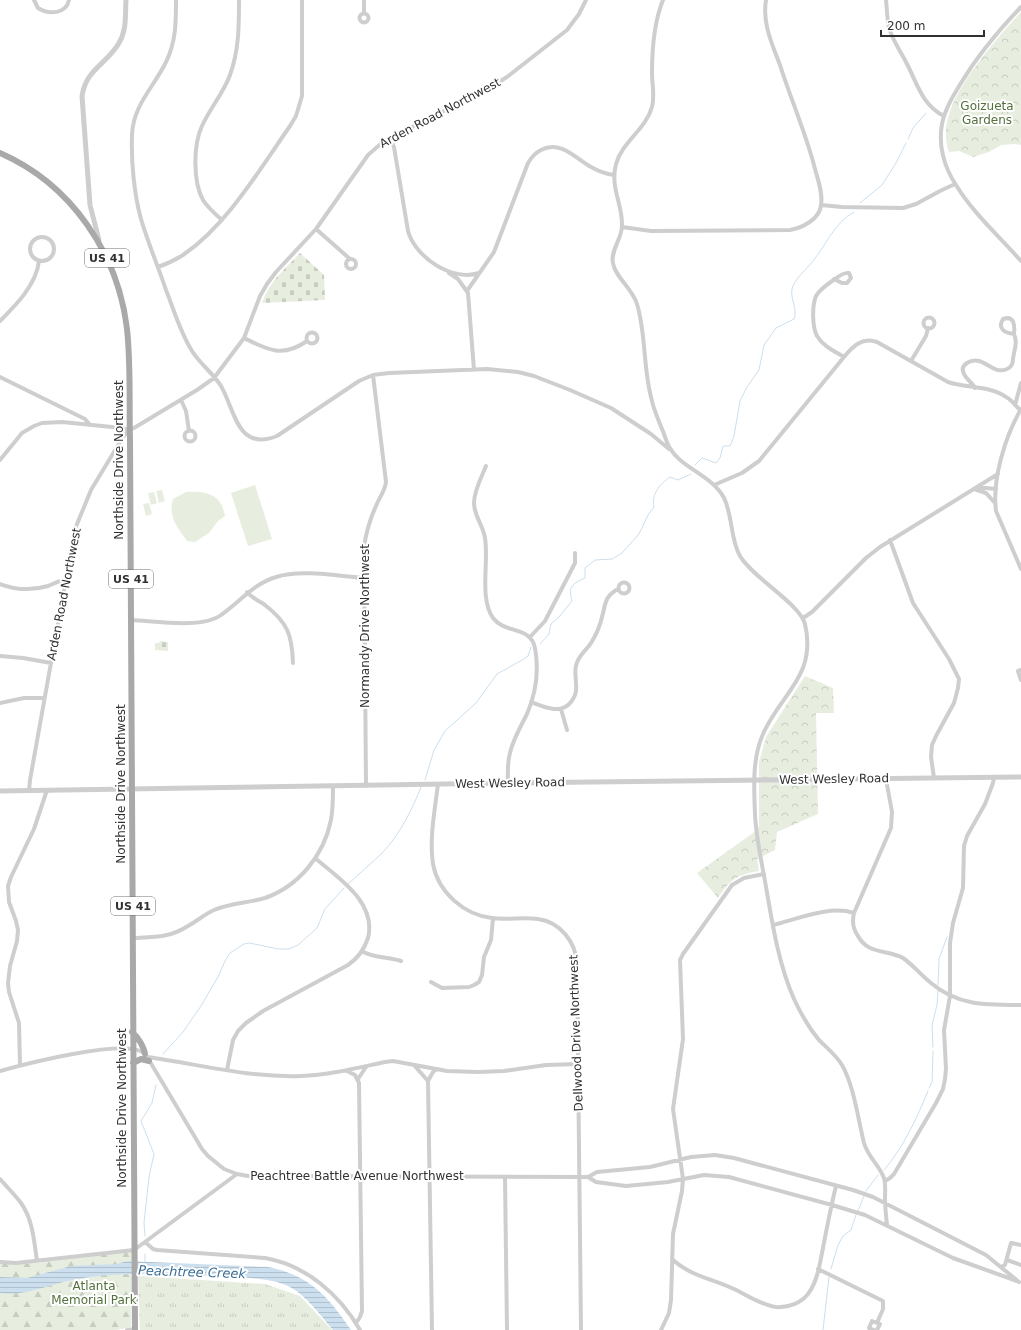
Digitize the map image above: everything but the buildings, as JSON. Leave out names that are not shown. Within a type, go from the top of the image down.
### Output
[{"type":"main road","name":"US 41","points":[[0,153],[42,177],[56,189],[84,221]]},
{"type":"main road","name":"US 41","points":[[0,157],[30,173],[66,200]]},
{"type":"main road","name":"Northside Drive Northwest","points":[[84,221],[100,243],[116,281],[126,319],[128,345],[135,1329]]},
{"type":"main road","points":[[132,1032],[136,1035],[145,1050],[147,1057],[133,1064]]},
{"type":"street","points":[[34,0],[38,8],[49,12],[65,8],[69,0]]},
{"type":"street","name":"Northside Drive Northwest","points":[[100,243],[90,206],[82,91],[88,77],[116,48],[121,39],[125,20],[126,0]]},
{"type":"street","points":[[176,0],[176,31],[171,52],[166,63],[139,107],[134,120],[132,134],[138,209],[158,267],[187,342],[198,360],[222,388],[233,415],[244,432],[253,439],[261,440],[276,436],[359,381],[373,375],[497,370],[518,372],[534,376],[600,403],[620,414],[651,434],[688,466],[714,485],[726,502],[735,544],[741,557],[762,580],[803,618],[806,626],[807,645],[804,666],[798,680],[775,712],[762,735],[756,758],[754,780],[755,824],[778,949],[793,996],[803,1017],[814,1034],[844,1068],[854,1100],[865,1148],[881,1171],[885,1181],[887,1225]]},
{"type":"street","points":[[222,220],[208,207],[200,194],[197,182],[196,151],[201,128],[225,85],[232,68],[238,39],[239,0]]},
{"type":"street","points":[[158,267],[184,255],[213,230],[229,213],[290,126],[298,111],[302,96],[302,0]]},
{"type":"street","points":[[364,0],[364,13]]},
{"type":"street","name":"Arden Road Northwest","points":[[29,791],[75,529],[85,503],[118,444],[129,430],[181,400],[214,378],[244,338],[260,296],[267,284],[316,229],[368,155],[390,138],[484,91],[507,77],[567,30],[579,14],[586,0]]},
{"type":"street","points":[[664,0],[659,10],[653,52],[652,107],[647,117],[619,156],[616,163],[614,175],[615,189],[622,220],[622,227],[613,255],[613,264],[617,273],[632,292],[636,303],[643,332],[650,396],[670,450]]},
{"type":"street","points":[[622,227],[651,231],[790,230],[800,227],[810,221],[819,212],[821,205],[819,186],[809,145],[791,100],[767,27],[765,14],[766,0]]},
{"type":"street","points":[[886,0],[887,17],[891,34],[908,65],[917,88],[922,96],[944,116]]},
{"type":"street","points":[[1021,7],[979,55],[953,95],[944,116],[941,132],[942,150],[947,167],[955,184],[971,206],[1021,261]]},
{"type":"street","points":[[390,138],[394,147],[409,237],[424,256],[458,279],[467,291],[474,370]]},
{"type":"street","points":[[467,291],[494,252],[528,163],[537,152],[548,147],[561,148],[594,169],[614,175]]},
{"type":"street","points":[[821,205],[842,208],[903,208],[920,202],[955,184]]},
{"type":"street","points":[[84,221],[90,206]]},
{"type":"street","points":[[84,221],[90,219],[91,214]]},
{"type":"street","points":[[316,229],[350,259]]},
{"type":"street","points":[[46,238],[53,244],[53,253],[48,260],[39,261],[32,255],[31,246],[37,239],[46,238]]},
{"type":"street","points":[[0,321],[25,293],[34,276],[39,261]]},
{"type":"street","points":[[444,270],[471,274],[479,273]]},
{"type":"street","points":[[834,279],[816,296],[813,325],[816,334],[822,342],[844,357]]},
{"type":"street","points":[[976,388],[964,374],[963,367],[972,361],[979,361],[997,370],[1005,370],[1010,367],[1019,341],[1014,334],[1014,322],[1012,319],[1003,319],[1000,323],[1000,328],[1003,331],[1014,334]]},
{"type":"street","points":[[911,361],[926,336],[928,328]]},
{"type":"street","points":[[244,338],[267,349],[277,351],[290,350],[307,341]]},
{"type":"street","points":[[714,485],[742,473],[759,461],[844,357],[857,343],[870,340],[877,342],[948,382],[1002,394],[1021,410],[1008,437],[998,474],[995,503],[996,511],[1021,569]]},
{"type":"street","name":"Normandy Drive Northwest","points":[[366,786],[365,537],[373,512],[386,482],[373,375]]},
{"type":"street","points":[[0,377],[85,419],[90,425]]},
{"type":"street","points":[[1015,405],[1021,383]]},
{"type":"street","points":[[181,400],[186,411],[189,431]]},
{"type":"street","points":[[0,460],[22,433],[34,426],[47,422],[122,428],[129,430]]},
{"type":"street","points":[[486,466],[476,492],[474,504],[476,515],[485,538],[487,606],[493,618],[499,624],[509,630],[524,633],[530,637],[535,648],[537,668],[536,686],[531,702],[510,751],[508,783]]},
{"type":"street","points":[[803,618],[812,612],[866,558],[890,540],[998,474]]},
{"type":"street","points":[[976,487],[996,488]]},
{"type":"street","points":[[976,487],[986,493],[995,503]]},
{"type":"street","points":[[890,540],[912,603],[949,660],[958,679],[958,688],[954,703],[932,745],[931,757],[934,778]]},
{"type":"street","points":[[530,637],[545,621],[575,563],[575,553]]},
{"type":"street","points":[[131,620],[194,623],[204,622],[221,615],[247,592],[266,580],[288,574],[312,574],[364,578]]},
{"type":"street","points":[[0,584],[13,588],[29,590],[48,586],[61,580],[66,580]]},
{"type":"street","points":[[531,702],[553,709],[561,709],[568,705],[574,697],[576,689],[575,671],[577,662],[581,654],[591,642],[600,625],[607,598],[618,589]]},
{"type":"street","points":[[247,592],[276,614],[285,624],[292,640],[293,663]]},
{"type":"street","points":[[0,656],[51,663]]},
{"type":"street","points":[[1021,670],[1018,671],[1021,680]]},
{"type":"street","points":[[0,702],[24,698],[45,698]]},
{"type":"street","points":[[561,709],[567,730]]},
{"type":"street","points":[[885,1181],[894,1174],[943,1089],[946,1069],[944,1030],[950,996],[950,943],[953,923],[963,888],[964,846],[967,836],[985,804],[994,777]]},
{"type":"street","name":"West Wesley Road","points":[[0,791],[1021,777]]},
{"type":"street","points":[[886,779],[892,812],[891,828],[854,913],[854,929],[859,939],[864,945],[873,950],[896,955],[904,959],[932,984],[950,996],[993,1005],[1021,1004]]},
{"type":"street","name":"Dellwood Drive Northwest","points":[[438,784],[432,847],[433,864],[436,876],[447,893],[460,905],[475,914],[493,918],[533,918],[544,920],[559,928],[570,941],[575,951],[577,961],[581,1330]]},
{"type":"street","points":[[133,938],[158,938],[170,935],[182,930],[215,909],[257,900],[273,894],[298,879],[315,858],[323,845],[329,826],[332,809],[333,786]]},
{"type":"street","points":[[20,1065],[19,1023],[9,992],[8,983],[18,930],[9,902],[8,886],[34,829],[47,790]]},
{"type":"street","points":[[227,1070],[233,1040],[238,1031],[246,1023],[263,1011],[348,965],[356,959],[367,940],[369,930],[365,908],[352,891],[315,858]]},
{"type":"street","points":[[661,1330],[669,1313],[671,1300],[672,1234],[682,1191],[683,1178],[672,1109],[682,1044],[680,967],[683,954],[732,885],[744,878],[764,874]]},
{"type":"street","points":[[773,925],[830,910],[842,910],[854,913]]},
{"type":"street","points":[[431,982],[442,988],[469,987],[479,982],[482,975],[484,957],[491,940],[493,918]]},
{"type":"street","points":[[362,951],[370,955],[387,957],[401,961]]},
{"type":"street","points":[[0,1071],[58,1056],[98,1051],[132,1049],[140,1050],[147,1057],[258,1075],[288,1077],[347,1071],[385,1062],[456,1071],[489,1072],[546,1065],[578,1064]]},
{"type":"street","name":"Peachtree Battle Avenue Northwest","points":[[147,1057],[202,1149],[224,1169],[237,1174],[248,1176],[588,1177],[597,1172],[650,1166],[703,1155],[725,1156],[865,1194],[885,1202],[986,1255],[1020,1282]]},
{"type":"street","points":[[414,1065],[428,1081]]},
{"type":"street","points":[[356,1323],[362,1311],[358,1079],[366,1067]]},
{"type":"street","points":[[432,1330],[431,1177],[428,1081],[433,1072],[437,1069]]},
{"type":"street","points":[[347,1071],[355,1075],[358,1079]]},
{"type":"street","points":[[0,1262],[16,1263],[134,1250],[237,1174]]},
{"type":"street","name":"Peachtree Battle Avenue Northwest","points":[[588,1177],[596,1182],[626,1186],[646,1185],[704,1175],[722,1176],[865,1215],[953,1258],[1020,1282]]},
{"type":"street","points":[[505,1177],[507,1330]]},
{"type":"street","points":[[0,1179],[18,1199],[25,1210],[31,1226],[37,1260]]},
{"type":"street","points":[[672,1259],[691,1273],[733,1288],[762,1303],[777,1307],[793,1304],[805,1298],[813,1285],[818,1269],[836,1186]]},
{"type":"street","points":[[145,1242],[153,1250],[265,1258],[302,1271],[322,1284],[340,1302],[360,1330]]},
{"type":"street","points":[[1002,1267],[1005,1265],[1007,1260],[1011,1243],[1021,1245]]},
{"type":"street","points":[[1007,1260],[1021,1265]]},
{"type":"street","points":[[818,1269],[883,1301],[883,1309],[877,1323],[880,1324],[876,1330],[869,1328],[872,1321],[877,1323]]},
{"type":"street","points":[[127,1330],[135,1329]]},
{"type":"green space","name":"Goizueta Gardens","points":[[1021,12],[1021,145],[1001,145],[989,152],[973,157],[959,151],[949,152],[946,139],[947,122],[952,105],[959,91],[978,62]]},
{"type":"green space","points":[[300,253],[324,275],[325,300],[262,303],[273,282]]},
{"type":"green space","points":[[255,485],[272,539],[248,546],[231,493]]},
{"type":"green space","points":[[162,490],[165,501],[159,503],[156,491]]},
{"type":"green space","points":[[154,492],[157,503],[151,505],[148,493]]},
{"type":"green space","points":[[186,492],[201,492],[215,497],[222,505],[225,516],[218,521],[209,533],[195,542],[187,541],[174,522],[173,517],[173,499]]},
{"type":"green space","points":[[149,503],[152,514],[146,516],[143,504]]},
{"type":"green space","points":[[160,641],[168,642],[168,651],[155,650],[155,643],[159,643]]},
{"type":"green space","points":[[805,676],[833,688],[834,713],[816,713],[818,814],[777,832],[775,850],[757,859],[759,871],[739,876],[727,886],[718,898],[697,873],[753,833],[759,826],[759,762],[766,737]]},
{"type":"green space","name":"Atlanta Memorial Park","points":[[135,1249],[131,1271],[131,1327],[116,1330],[0,1330],[0,1264],[36,1263]]},
{"type":"green space","points":[[138,1276],[265,1284],[300,1296],[332,1330],[140,1330]]},
{"type":"water","name":"Peachtree Creek","points":[[127,1261],[268,1267],[295,1275],[306,1281],[325,1297],[351,1330],[333,1330],[301,1294],[288,1286],[271,1281],[251,1278],[162,1274],[111,1275],[77,1279],[19,1293],[0,1293],[0,1277],[27,1278],[71,1266],[117,1264]]},
{"type":"waterway","points":[[908,139],[913,128],[926,113]]},
{"type":"waterway","points":[[860,203],[882,185],[896,163],[906,143]]},
{"type":"waterway","points":[[695,465],[702,458],[716,463],[720,458],[723,446],[730,446],[734,436],[740,401],[747,387],[759,370],[764,345],[776,328],[794,319],[795,312],[792,296],[793,285],[818,255],[831,234],[841,222],[854,212]]},
{"type":"waterway","points":[[540,644],[549,634],[551,624],[572,601],[572,586],[585,578],[585,568],[595,560],[612,559],[622,553],[639,534],[648,515],[654,507],[653,502],[655,494],[660,486],[670,477],[678,480],[691,474]]},
{"type":"waterway","points":[[425,780],[434,750],[445,731],[476,703],[497,674],[528,656],[531,647]]},
{"type":"waterway","points":[[348,884],[389,845],[410,813],[421,787]]},
{"type":"waterway","points":[[163,1054],[183,1032],[201,1006],[230,953],[244,944],[249,943],[279,949],[289,949],[298,945],[317,928],[325,909],[344,888]]},
{"type":"waterway","points":[[938,985],[939,959],[947,937]]},
{"type":"waterway","points":[[933,1047],[932,1025],[937,1005],[938,990]]},
{"type":"waterway","points":[[929,1088],[932,1082],[933,1051]]},
{"type":"waterway","points":[[145,1236],[144,1223],[149,1177],[154,1154],[141,1121],[152,1103],[156,1085]]},
{"type":"waterway","points":[[884,1170],[909,1132],[928,1091]]},
{"type":"waterway","points":[[866,1191],[878,1175]]},
{"type":"waterway","points":[[858,1211],[864,1196]]},
{"type":"waterway","points":[[831,1269],[838,1245],[843,1236],[851,1230],[856,1215]]},
{"type":"waterway","name":"Peachtree Creek","points":[[145,1254],[145,1262]]},
{"type":"waterway","points":[[823,1330],[829,1277]]}]
